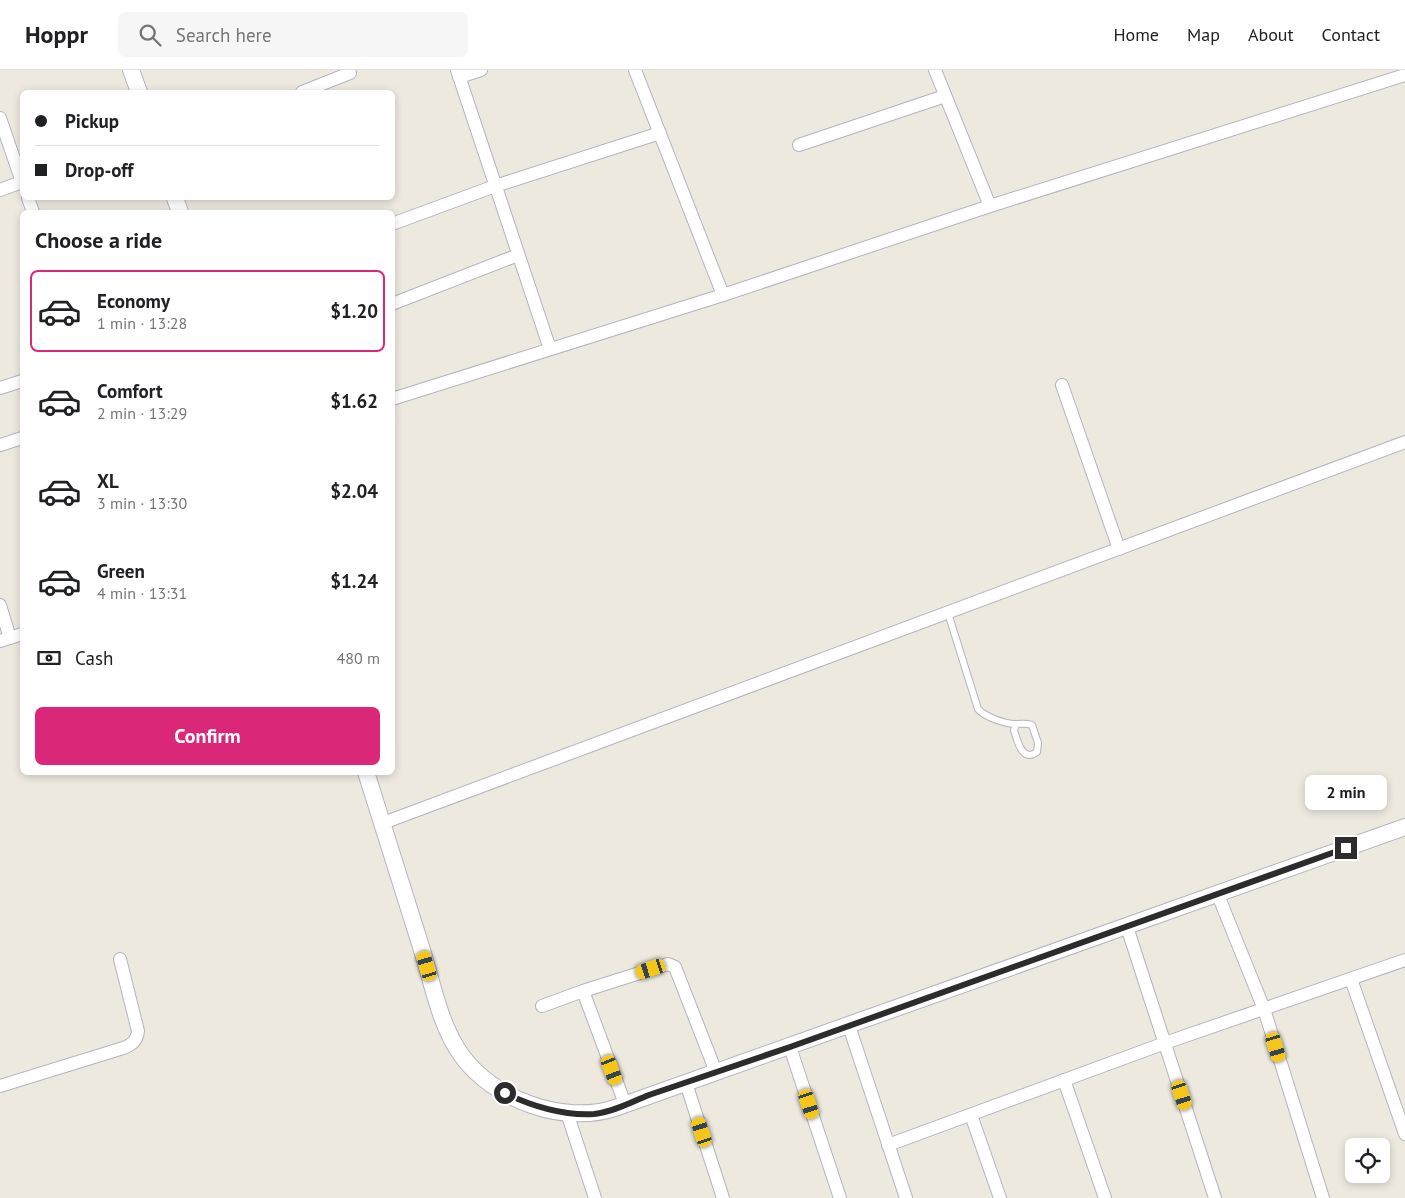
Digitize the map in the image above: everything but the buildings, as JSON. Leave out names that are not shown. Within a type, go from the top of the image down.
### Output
[{"type":"street","points":[[131,70],[138,90]]},
{"type":"street","points":[[481,70],[458,74],[550,348]]},
{"type":"street","points":[[636,70],[723,295]]},
{"type":"street","points":[[935,70],[990,206]]},
{"type":"street","points":[[307,90],[350,73]]},
{"type":"street","points":[[395,398],[723,295],[990,206],[1405,75]]},
{"type":"street","points":[[799,145],[945,96]]},
{"type":"street","points":[[0,118],[20,176]]},
{"type":"street","points":[[395,223],[495,186],[660,133]]},
{"type":"street","points":[[0,190],[20,183]]},
{"type":"street","points":[[395,303],[518,255]]},
{"type":"street","points":[[0,388],[20,382]]},
{"type":"street","points":[[1062,385],[1119,549]]},
{"type":"street","points":[[0,445],[20,439]]},
{"type":"street","points":[[382,823],[1405,442]]},
{"type":"street","points":[[0,605],[11,638]]},
{"type":"street","points":[[367,775],[438,1002],[454,1044],[463,1058],[478,1074],[505,1093],[542,1107],[567,1112],[598,1113],[625,1104],[1218,895],[1404,832]]},
{"type":"street","points":[[1218,895],[1264,1009],[1323,1198]]},
{"type":"street","points":[[1127,927],[1215,1198]]},
{"type":"street","points":[[0,1086],[120,1049],[134,1042],[138,1031],[120,959]]},
{"type":"street","points":[[888,1145],[1165,1043],[1405,960]]},
{"type":"street","points":[[542,1006],[668,964],[675,967],[716,1072]]},
{"type":"street","points":[[1351,979],[1405,1134]]},
{"type":"street","points":[[583,991],[625,1104]]},
{"type":"street","points":[[849,1026],[906,1198]]},
{"type":"street","points":[[790,1047],[840,1198]]},
{"type":"street","points":[[1064,1080],[1105,1198]]},
{"type":"street","points":[[686,1083],[724,1198]]},
{"type":"street","points":[[567,1112],[595,1198]]},
{"type":"street","points":[[971,1115],[1000,1198]]},
{"type":"lane","points":[[948,613],[978,709],[982,714],[1016,724],[1023,722],[1032,726],[1038,744],[1037,752],[1033,755],[1027,755],[1022,752],[1014,730],[1016,724]]},
{"type":"route","points":[[505,1093],[522,1101],[554,1110],[581,1114],[604,1112],[1346,848]]}]
